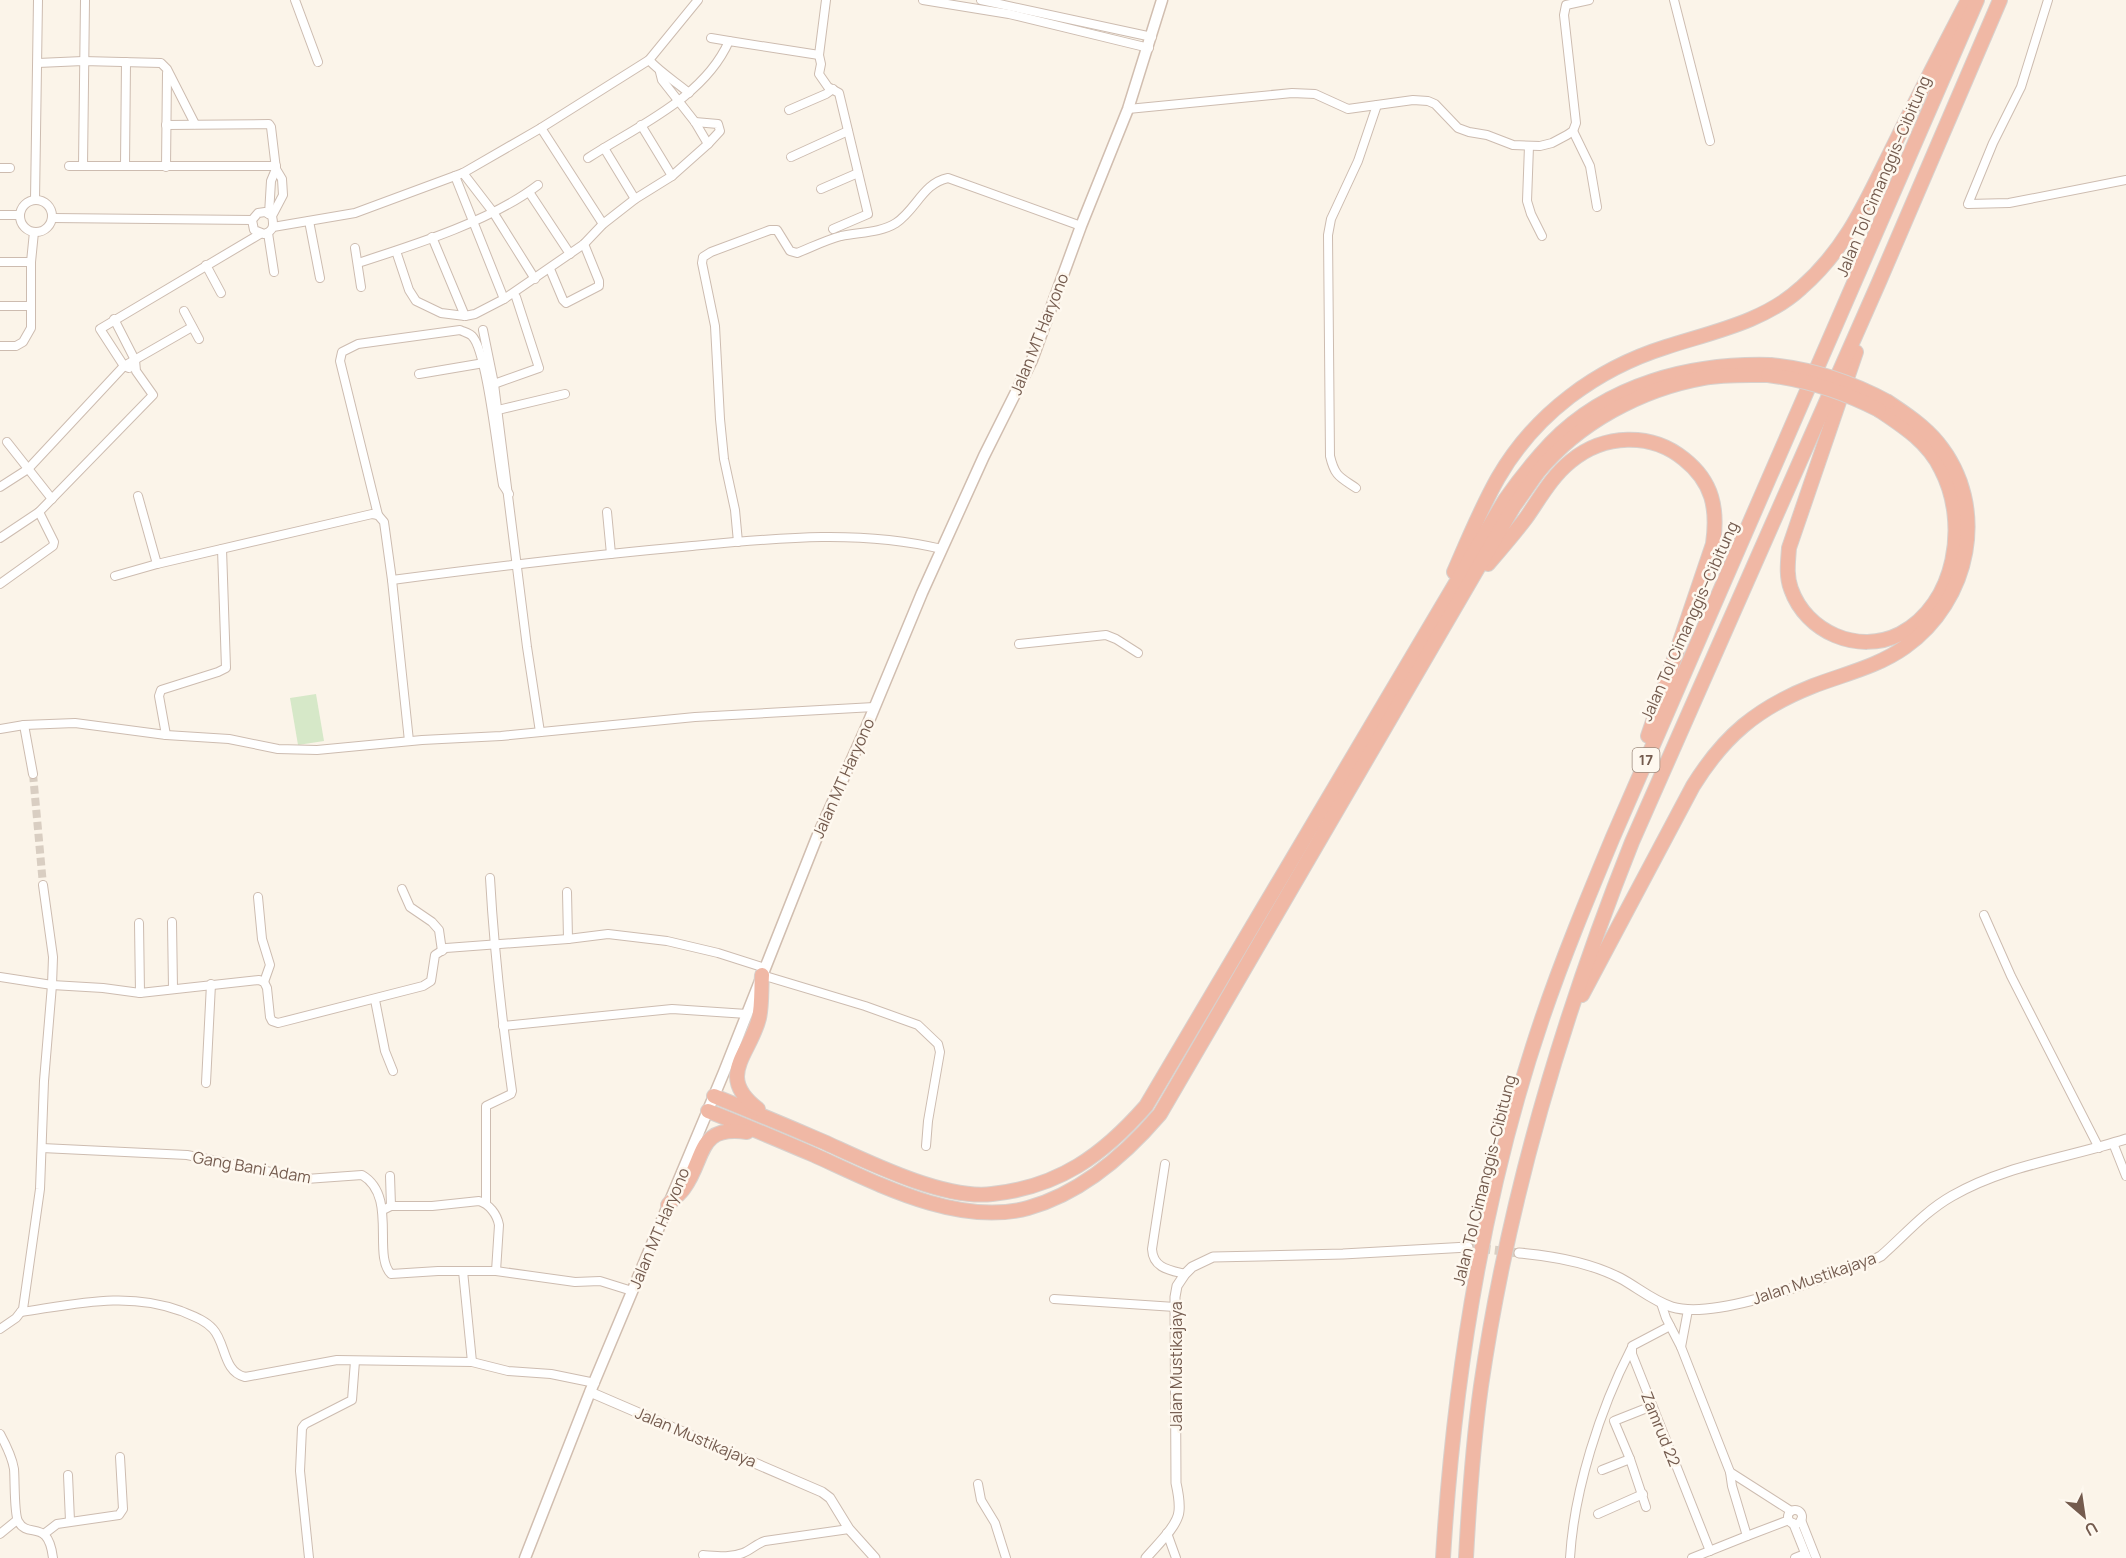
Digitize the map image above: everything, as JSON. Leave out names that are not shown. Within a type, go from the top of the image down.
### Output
[{"type":"highway","points":[[1426,634],[1481,510],[1516,450],[1539,423],[1588,383],[1616,367],[1650,352],[1747,321],[1775,308],[1800,290],[1824,267],[1845,241],[1867,202],[1968,0]]},
{"type":"highway","name":"Jalan Tol Cimanggis–Cibitung","points":[[1443,1558],[1458,1385],[1476,1275],[1507,1139],[1542,1020],[1613,837],[1977,0]]},
{"type":"highway","name":"17","points":[[1466,1558],[1481,1387],[1499,1280],[1565,1026],[1599,926],[1632,842],[1879,282],[2000,0]]},
{"type":"highway","points":[[1879,282],[1790,548],[1788,568],[1790,588],[1808,617],[1825,631],[1841,638],[1863,642],[1880,641],[1899,634],[1915,624],[1929,609],[1941,590],[1951,568],[1956,544],[1957,519],[1951,492],[1941,468],[1926,447],[1884,406]]},
{"type":"highway","points":[[714,1096],[899,1175],[971,1194],[991,1195],[1053,1180],[1092,1159],[1123,1132],[1146,1106],[1505,500],[1545,449],[1582,417],[1619,394],[1665,376],[1713,366],[1737,364],[1769,370],[1884,406],[1916,421],[1937,442],[1952,464],[1962,490],[1968,519],[1961,575],[1950,598],[1937,618],[1905,647],[1889,657],[1788,697],[1741,726],[1725,741],[1707,763],[1693,786],[1565,1026]]},
{"type":"highway","points":[[708,1111],[892,1190],[969,1212],[996,1212],[1027,1208],[1064,1194],[1109,1165],[1135,1143],[1160,1114],[1461,597],[1538,472],[1561,448],[1589,426],[1623,405],[1666,388],[1703,378],[1769,370]]},
{"type":"highway","points":[[1461,597],[1525,520],[1550,484],[1571,461],[1590,448],[1614,440],[1638,439],[1658,443],[1677,453],[1705,480],[1713,501],[1716,522],[1713,544],[1613,837]]},
{"type":"highway","points":[[763,971],[759,1018],[738,1066],[736,1081],[741,1094],[771,1119]]},
{"type":"highway","points":[[668,1205],[685,1187],[709,1140],[719,1133],[732,1130],[767,1135]]},
{"type":"main road","name":"Jalan MT Haryono","points":[[525,1558],[593,1387],[708,1111],[817,837],[942,549],[988,447],[1032,360],[1081,226],[1128,109],[1162,0]]},
{"type":"street","points":[[35,200],[38,0]]},
{"type":"street","points":[[83,166],[85,0]]},
{"type":"street","points":[[295,0],[318,62]]},
{"type":"street","points":[[136,371],[124,366],[100,331],[102,327],[267,231],[374,208],[463,173],[541,128],[649,60],[698,0]]},
{"type":"street","points":[[826,0],[819,74],[822,81],[839,93],[868,214],[833,229]]},
{"type":"street","points":[[929,0],[1150,42]]},
{"type":"street","points":[[981,0],[1150,42]]},
{"type":"street","points":[[1128,109],[1292,93],[1315,94],[1348,109],[1413,100],[1428,101],[1435,104],[1458,128],[1469,132],[1487,135],[1514,145],[1529,146],[1552,142],[1563,138],[1573,130],[1576,118],[1565,33],[1566,3],[1589,0]]},
{"type":"street","points":[[1674,0],[1710,141]]},
{"type":"street","points":[[2048,0],[2021,87],[1993,143],[1968,204],[2009,203],[2126,180]]},
{"type":"street","points":[[711,38],[819,56]]},
{"type":"street","points":[[588,158],[679,102],[697,86],[729,41]]},
{"type":"street","points":[[649,60],[660,72],[662,81],[695,122],[708,144]]},
{"type":"street","points":[[38,63],[83,61],[161,63],[167,69],[195,124]]},
{"type":"street","points":[[125,165],[126,62]]},
{"type":"street","points":[[166,167],[167,69]]},
{"type":"street","points":[[660,72],[667,74],[689,93]]},
{"type":"street","points":[[789,111],[833,89]]},
{"type":"street","points":[[1356,488],[1339,477],[1332,467],[1330,456],[1328,235],[1331,219],[1358,161],[1377,105]]},
{"type":"street","points":[[396,251],[409,290],[416,301],[441,313],[465,316],[475,314],[504,299],[584,244],[603,224],[635,199],[672,176],[720,131],[719,125],[695,122]]},
{"type":"street","points":[[166,125],[267,123],[271,128],[276,167],[282,179],[283,195],[270,215]]},
{"type":"street","points":[[641,125],[672,176]]},
{"type":"street","points":[[541,128],[603,224]]},
{"type":"street","points":[[1573,130],[1590,166],[1597,207]]},
{"type":"street","points":[[791,158],[848,131]]},
{"type":"street","points":[[1529,146],[1527,201],[1542,236]]},
{"type":"street","points":[[604,148],[635,199]]},
{"type":"street","points":[[69,166],[276,167]]},
{"type":"street","points":[[274,272],[267,231],[271,181],[276,167]]},
{"type":"street","points":[[0,168],[10,168]]},
{"type":"street","points":[[821,189],[858,172]]},
{"type":"street","points":[[463,173],[493,212],[535,279]]},
{"type":"street","points":[[455,176],[504,299]]},
{"type":"street","points":[[738,542],[721,429],[716,326],[702,263],[703,257],[770,230],[777,230],[790,250],[797,253],[830,239],[888,227],[907,214],[931,185],[948,178],[1081,226]]},
{"type":"street","points":[[358,263],[473,221],[493,212],[538,185]]},
{"type":"street","points":[[529,192],[570,254]]},
{"type":"street","points":[[35,200],[48,205],[52,218],[46,229],[34,232],[25,228],[20,215],[27,203],[35,200]]},
{"type":"street","points":[[52,218],[252,220],[258,213],[270,215]]},
{"type":"street","points":[[0,215],[20,215]]},
{"type":"street","points":[[252,220],[254,230],[267,231]]},
{"type":"street","points":[[309,221],[320,278]]},
{"type":"street","points":[[0,346],[16,346],[23,342],[31,328],[31,262],[34,232]]},
{"type":"street","points":[[432,237],[465,316]]},
{"type":"street","points":[[550,269],[566,303],[599,286],[584,244]]},
{"type":"street","points":[[355,248],[361,287]]},
{"type":"street","points":[[0,262],[31,262]]},
{"type":"street","points":[[206,265],[220,293]]},
{"type":"street","points":[[494,384],[539,368],[516,297]]},
{"type":"street","points":[[0,306],[30,306]]},
{"type":"street","points":[[184,311],[199,339]]},
{"type":"street","points":[[0,538],[39,512],[153,395],[136,371],[135,360],[114,319]]},
{"type":"street","points":[[0,487],[28,469],[124,366],[192,327]]},
{"type":"street","points":[[409,741],[384,522],[378,515],[340,361],[342,352],[358,344],[460,330],[472,336],[484,363],[503,485],[509,494]]},
{"type":"street","points":[[483,330],[498,410],[516,564],[540,732]]},
{"type":"street","points":[[420,374],[484,363]]},
{"type":"street","points":[[498,410],[565,394]]},
{"type":"street","points":[[7,442],[52,499]]},
{"type":"street","points":[[138,496],[157,564]]},
{"type":"street","points":[[0,584],[53,546],[54,543],[39,512]]},
{"type":"street","points":[[606,512],[611,554]]},
{"type":"street","points":[[115,576],[157,564],[372,514],[378,515]]},
{"type":"street","points":[[392,580],[611,554],[803,537],[850,536],[893,539],[942,549]]},
{"type":"street","points":[[166,735],[159,696],[161,690],[226,668],[222,549]]},
{"type":"street","points":[[1019,644],[1106,635],[1138,653]]},
{"type":"street","points":[[0,729],[24,724],[75,723],[166,735],[229,739],[288,749],[355,748],[409,741],[540,732],[695,717],[874,707]]},
{"type":"street","points":[[24,724],[33,774]]},
{"type":"street","points":[[490,878],[494,945],[512,1091],[510,1095],[486,1106],[486,1203],[498,1219],[499,1225],[496,1271]]},
{"type":"street","points":[[21,1312],[37,1210],[52,985],[53,957],[43,885]]},
{"type":"street","points":[[402,889],[410,907],[432,922],[439,930],[442,951]]},
{"type":"street","points":[[567,892],[568,939]]},
{"type":"street","points":[[258,897],[262,939],[270,965],[264,982],[272,1021],[278,1023],[375,1000],[428,984],[431,981],[433,958],[446,948],[608,934],[667,941],[718,953],[918,1025],[938,1044],[940,1052],[926,1146]]},
{"type":"street","points":[[1984,915],[2011,976],[2099,1148]]},
{"type":"street","points":[[172,922],[173,989]]},
{"type":"street","points":[[139,923],[140,993]]},
{"type":"street","points":[[0,977],[52,985],[140,993],[165,992],[173,989],[252,980],[264,982]]},
{"type":"street","points":[[206,1083],[211,984]]},
{"type":"street","points":[[375,1000],[385,1051],[393,1071]]},
{"type":"street","points":[[503,1026],[672,1009],[747,1014]]},
{"type":"street","name":"Jalan Mustikajaya","points":[[1519,1253],[1546,1255],[1579,1262],[1622,1279],[1661,1303],[1688,1310],[1728,1307],[1873,1260],[1881,1256],[1926,1214],[1953,1195],[1979,1183],[2019,1168],[2126,1139]]},
{"type":"street","points":[[2113,1143],[2126,1176]]},
{"type":"street","name":"Gang Bani Adam","points":[[42,1148],[187,1155],[306,1179],[362,1175],[370,1179],[387,1208],[386,1265],[391,1274],[496,1271],[575,1281],[600,1281],[632,1292]]},
{"type":"street","points":[[1165,1164],[1152,1257],[1157,1265],[1185,1274],[1192,1267],[1212,1257],[1343,1254],[1468,1247]]},
{"type":"street","points":[[390,1176],[387,1208],[479,1201],[486,1203]]},
{"type":"street","points":[[463,1271],[472,1362]]},
{"type":"street","name":"Jalan Mustikajaya","points":[[1146,1558],[1167,1533],[1180,1510],[1176,1483],[1174,1306],[1178,1286],[1185,1274]]},
{"type":"street","points":[[1054,1299],[1174,1306]]},
{"type":"street","points":[[0,1329],[21,1312],[100,1301],[137,1300],[158,1303],[207,1323],[219,1337],[231,1368],[235,1373],[245,1377],[337,1360],[472,1362],[508,1371],[551,1374],[593,1387]]},
{"type":"street","points":[[1661,1303],[1681,1347],[1730,1472],[1732,1486],[1748,1536]]},
{"type":"street","points":[[1681,1347],[1688,1310]]},
{"type":"street","points":[[1570,1558],[1575,1513],[1592,1445],[1617,1377],[1632,1346],[1670,1326]]},
{"type":"street","name":"Zamrud 22","points":[[1631,1349],[1634,1365],[1710,1551]]},
{"type":"street","points":[[309,1558],[300,1471],[302,1428],[304,1424],[352,1400],[355,1360]]},
{"type":"street","name":"Jalan Mustikajaya","points":[[593,1387],[822,1492],[838,1508],[849,1529],[875,1558]]},
{"type":"street","points":[[1646,1507],[1614,1421],[1652,1406]]},
{"type":"street","points":[[0,1434],[14,1467],[17,1520],[24,1528],[44,1534],[51,1543],[53,1558]]},
{"type":"street","points":[[44,1534],[53,1525],[117,1516],[122,1512],[120,1458]]},
{"type":"street","points":[[1602,1470],[1630,1459]]},
{"type":"street","points":[[1692,1558],[1794,1521],[1802,1515],[1800,1511],[1791,1511],[1730,1472]]},
{"type":"street","points":[[68,1475],[70,1521]]},
{"type":"street","points":[[978,1484],[981,1500],[995,1523],[1006,1558]]},
{"type":"street","points":[[1598,1514],[1643,1494]]},
{"type":"street","points":[[0,1534],[17,1520]]},
{"type":"street","points":[[1794,1521],[1806,1556],[1795,1558]]},
{"type":"street","points":[[1794,1521],[1816,1558]]},
{"type":"street","points":[[703,1555],[741,1554],[765,1541],[849,1529]]},
{"type":"street","points":[[1167,1533],[1176,1558]]},
{"type":"green space","points":[[316,694],[324,741],[298,745],[290,698]]},
{"type":"tunnel","points":[[33,774],[43,885]]},
{"type":"tunnel","points":[[1468,1247],[1519,1253]]}]
